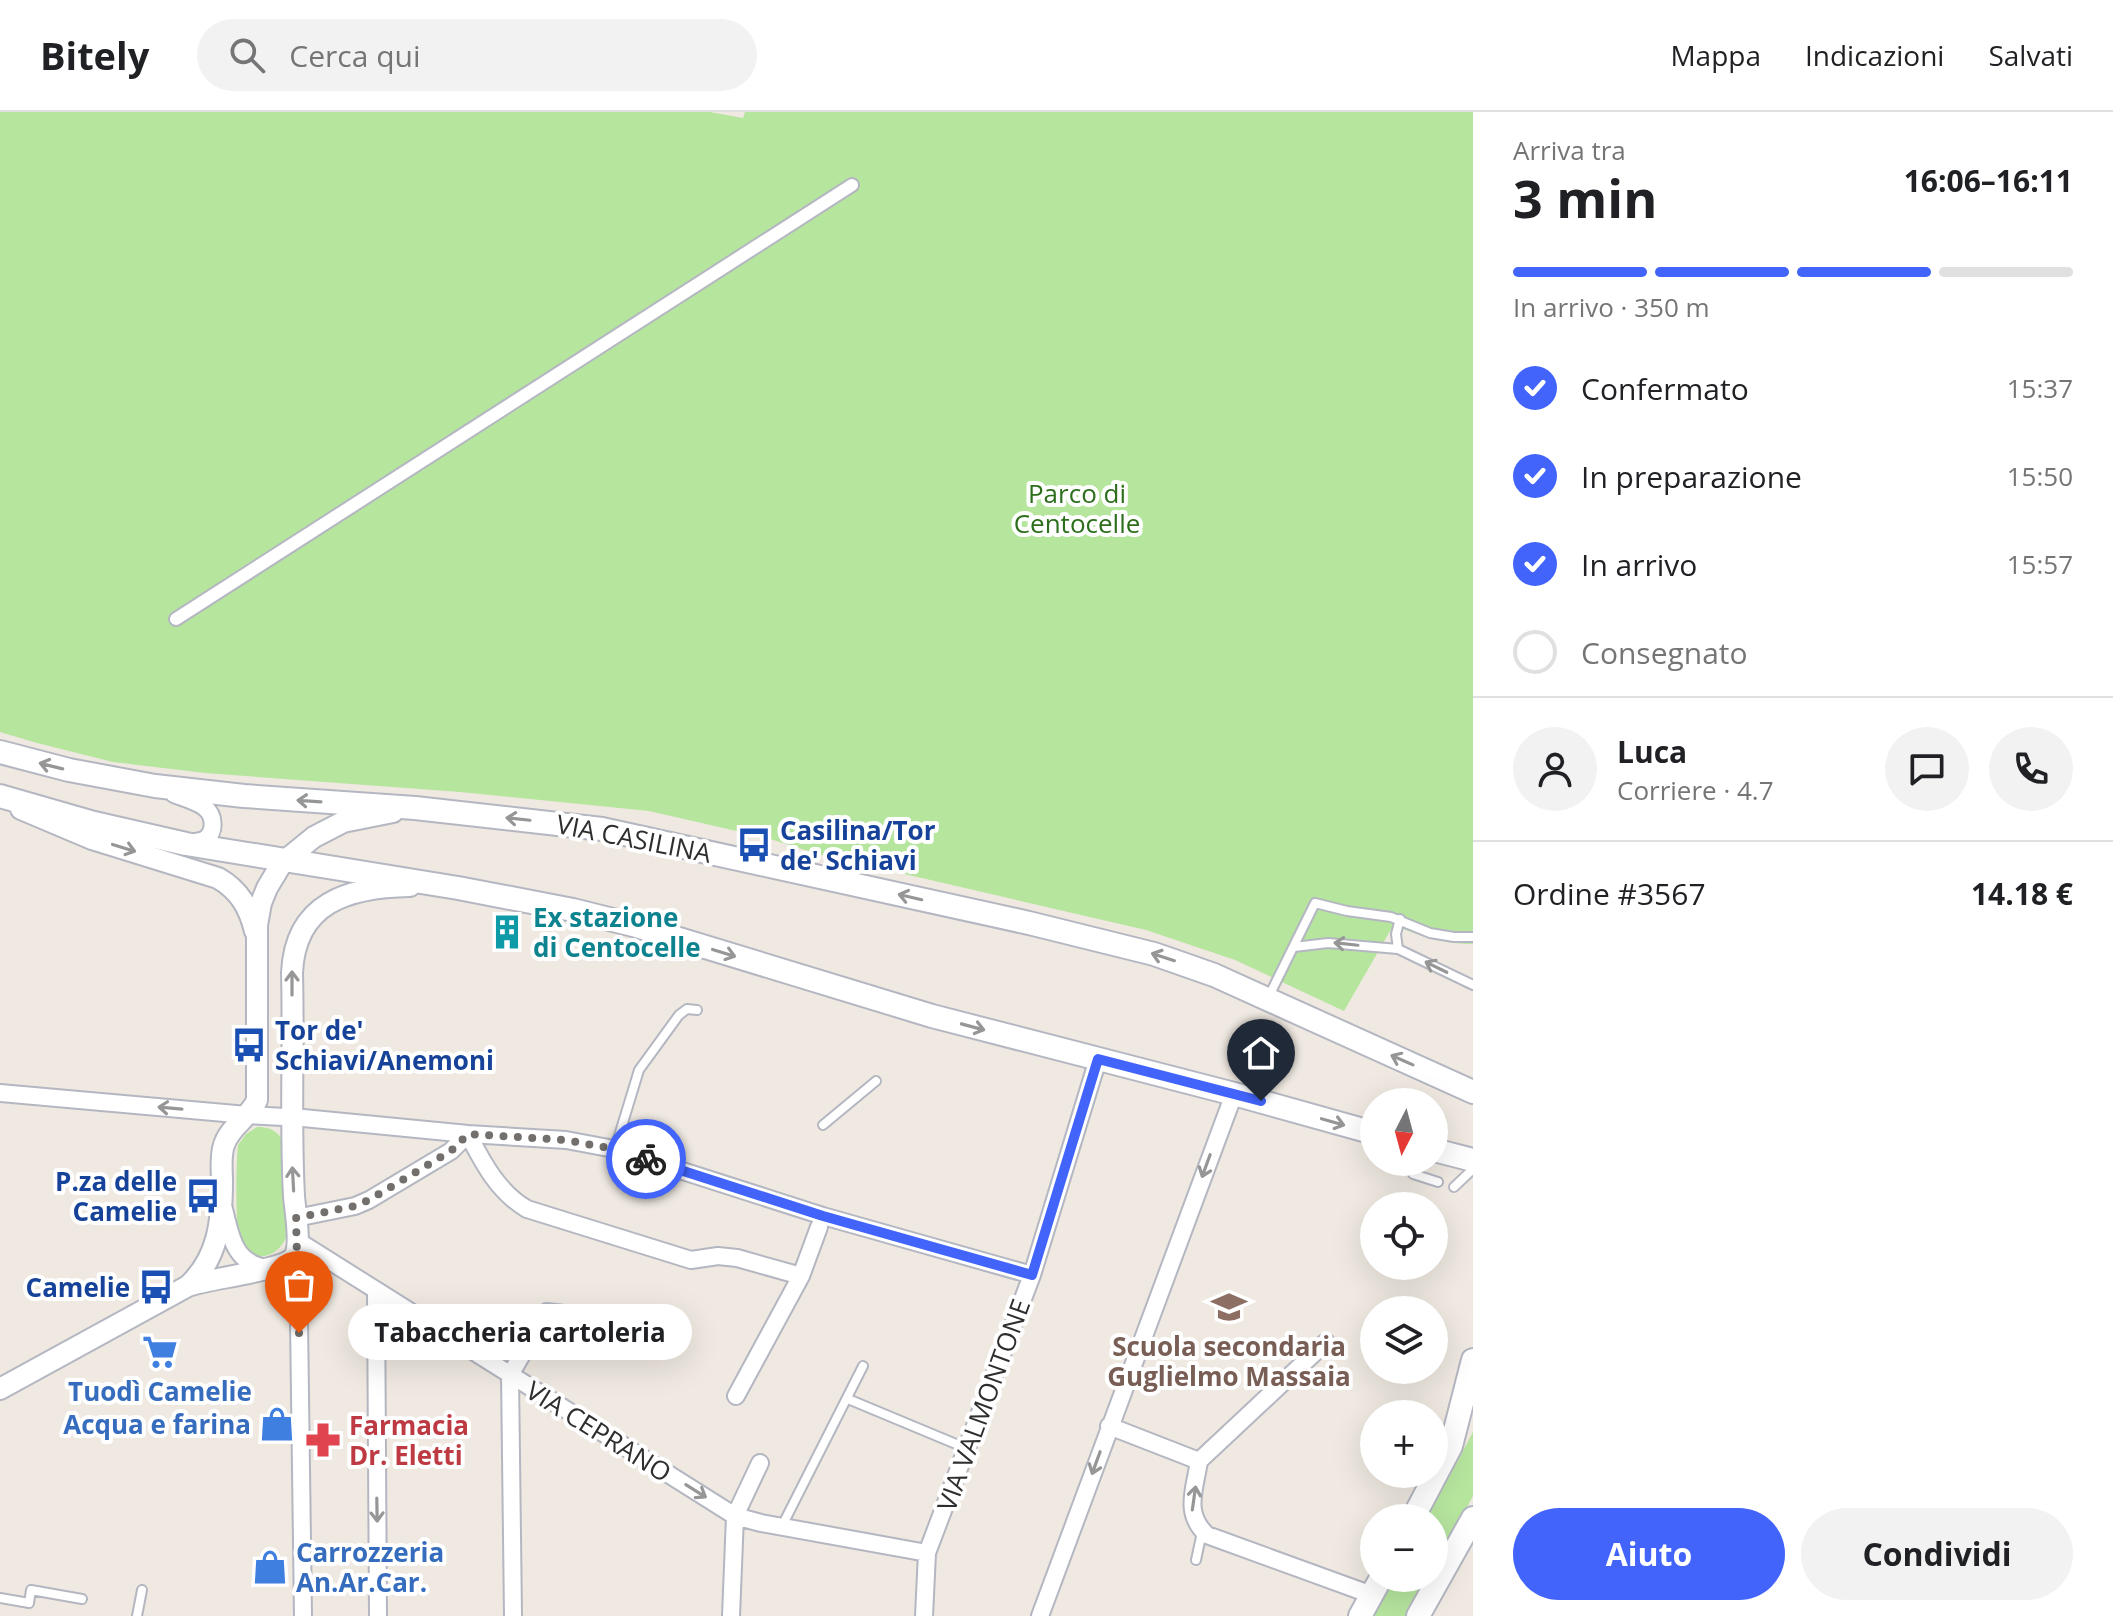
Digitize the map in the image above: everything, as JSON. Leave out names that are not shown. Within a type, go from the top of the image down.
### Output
[{"type":"main road","name":"VIA CASILINA","points":[[0,752],[69,770],[155,786],[244,796],[415,808],[602,829],[1029,923],[1154,954],[1214,975],[1272,989],[1473,1092]]},
{"type":"main road","points":[[0,797],[186,844],[534,901],[603,917],[932,1016],[1360,1129]]},
{"type":"main road","points":[[1448,1154],[1473,1160]]},
{"type":"main road","points":[[1451,1446],[1473,1360]]},
{"type":"main road","points":[[1420,1504],[1451,1446],[1473,1413]]},
{"type":"main road","points":[[1418,1616],[1473,1518]]},
{"type":"main road","points":[[1360,1616],[1373,1592]]},
{"type":"street","points":[[176,619],[852,185]]},
{"type":"street","points":[[155,786],[200,804],[211,815],[213,825],[209,835],[186,844]]},
{"type":"street","points":[[0,797],[35,816],[92,839],[222,880],[235,890],[246,905],[257,942]]},
{"type":"street","points":[[188,1286],[202,1270],[220,1229],[223,1147],[229,1134],[253,1108],[258,1094],[257,942],[258,917],[264,893],[276,870],[314,837],[343,822],[415,808]]},
{"type":"street","points":[[303,1616],[298,1241],[292,1117],[292,967],[296,944],[305,926],[325,905],[349,894],[402,886],[458,888]]},
{"type":"street","name":"VIA VALMONTONE","points":[[924,1616],[927,1553],[1032,1275],[1098,1059]]},
{"type":"street","points":[[0,1093],[566,1140],[614,1149],[823,1216],[1032,1275]]},
{"type":"street","points":[[1040,1616],[1234,1094]]},
{"type":"street","points":[[296,1218],[355,1206],[369,1200],[451,1151],[468,1134]]},
{"type":"street","points":[[468,1134],[497,1183],[516,1203],[527,1209],[691,1260],[718,1256],[737,1258],[801,1276]]},
{"type":"street","points":[[222,1200],[237,1251],[248,1262],[264,1269]]},
{"type":"street","points":[[736,1396],[801,1276],[819,1227]]},
{"type":"street","points":[[0,1389],[188,1286],[285,1263],[297,1250],[298,1241]]},
{"type":"street","name":"VIA CEPRANO","points":[[298,1241],[735,1516],[927,1553]]},
{"type":"street","points":[[376,1292],[378,1616]]},
{"type":"street","points":[[513,1616],[510,1375],[547,1312],[572,1315]]},
{"type":"street","points":[[1326,1342],[1199,1461],[1193,1518],[1203,1532],[1214,1539],[1360,1582]]},
{"type":"street","points":[[1109,1426],[1199,1461]]},
{"type":"street","points":[[731,1616],[735,1516],[760,1463]]},
{"type":"street","points":[[1448,1556],[1451,1559]]},
{"type":"lane","points":[[1272,989],[1315,903],[1400,919],[1430,933],[1473,937]]},
{"type":"lane","points":[[1398,949],[1396,934],[1400,919]]},
{"type":"lane","points":[[1294,947],[1328,943],[1398,949],[1473,985]]},
{"type":"lane","points":[[614,1149],[639,1070],[679,1015],[687,1009],[697,1010]]},
{"type":"lane","points":[[823,1125],[876,1081]]},
{"type":"lane","points":[[1454,1187],[1473,1169]]},
{"type":"lane","points":[[1419,1176],[1438,1182]]},
{"type":"lane","points":[[782,1527],[863,1366]]},
{"type":"lane","points":[[848,1399],[968,1449]]},
{"type":"lane","points":[[1196,1560],[1203,1532]]},
{"type":"lane","points":[[0,1598],[29,1603],[31,1590],[82,1599]]},
{"type":"lane","points":[[137,1616],[142,1590]]},
{"type":"green space","name":"Parco di Centocelle","points":[[0,112],[710,112],[743,118],[745,112],[1473,112],[1473,944],[1437,940],[1403,929],[1402,933],[1390,931],[1344,1011],[1235,960],[1146,930],[818,854],[767,838],[649,811],[460,792],[205,773],[113,762],[0,732]]},
{"type":"green space","points":[[257,1127],[276,1132],[285,1150],[287,1234],[278,1249],[265,1256],[250,1254],[244,1249],[237,1222],[238,1145],[246,1134]]},
{"type":"green space","points":[[1473,1432],[1473,1496],[1449,1541],[1448,1504],[1434,1504],[1443,1488],[1448,1488],[1448,1479]]},
{"type":"green space","points":[[1385,1592],[1419,1592],[1405,1616],[1371,1616]]},
{"type":"way so far","points":[[299,1333],[296,1218],[355,1206],[369,1200],[451,1151],[468,1134],[566,1140],[646,1159]]},
{"type":"place","name":"Casilina/Tor de' Schiavi","points":[[754,845]]},
{"type":"place","name":"Ex stazione di Centocelle","points":[[507,932]]},
{"type":"place","name":"Tor de' Schiavi/Anemoni","points":[[249,1045]]},
{"type":"place","name":"P.za delle Camelie","points":[[203,1196]]},
{"type":"place","name":"Camelie","points":[[156,1287]]},
{"type":"place","name":"Scuola secondaria Guglielmo Massaia","points":[[1229,1307]]},
{"type":"place","name":"Tabaccheria cartoleria","points":[[299,1333]]},
{"type":"place","name":"Tuodì Camelie","points":[[160,1352]]},
{"type":"place","name":"Acqua e farina","points":[[277,1424]]},
{"type":"place","name":"Farmacia Dr. Eletti","points":[[323,1440]]},
{"type":"place","name":"Carrozzeria An.Ar.Car.","points":[[270,1567]]},
{"type":"route","points":[[646,1159],[823,1216],[1032,1275],[1098,1059],[1261,1101]]}]
